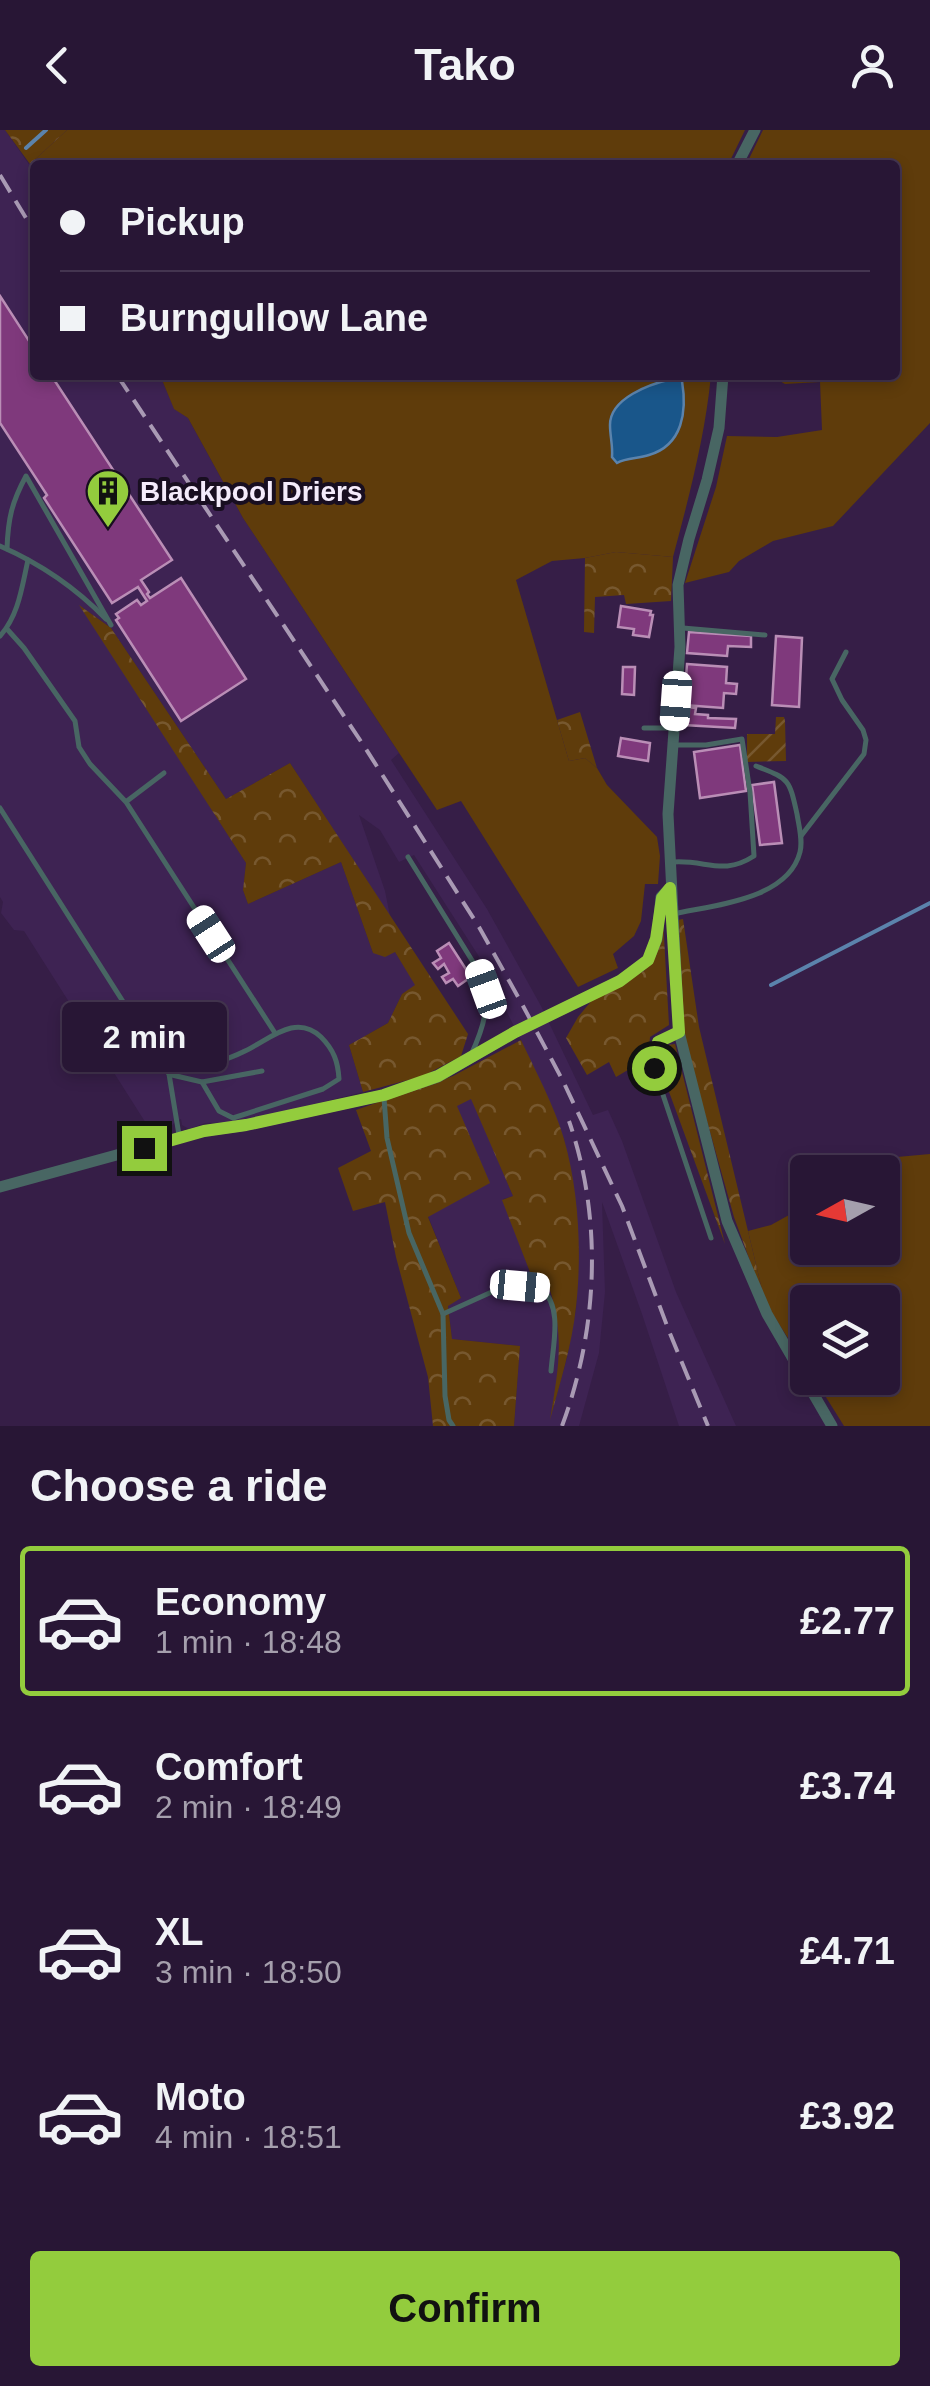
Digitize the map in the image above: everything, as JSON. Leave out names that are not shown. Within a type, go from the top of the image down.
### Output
[{"type":"street","points":[[740,160],[755,130]]},
{"type":"street","points":[[723,380],[719,428],[708,480],[678,585],[680,628],[668,814],[679,1032],[727,1221],[767,1314],[832,1426]]},
{"type":"street","points":[[0,1187],[204,1131],[384,1095],[438,1076],[515,1032],[620,981],[648,960],[656,939],[662,898],[670,888]]},
{"type":"lane","points":[[26,476],[111,625],[82,594],[3,548],[13,500],[26,476]]},
{"type":"lane","points":[[0,636],[17,607],[28,560]]},
{"type":"lane","points":[[680,628],[764,634]]},
{"type":"lane","points":[[7,629],[76,721],[80,746],[90,764],[126,802],[275,1033]]},
{"type":"lane","points":[[801,836],[864,754],[863,730],[832,679],[846,652]]},
{"type":"lane","points":[[644,728],[674,728]]},
{"type":"lane","points":[[670,864],[676,861],[724,867],[740,865],[754,856],[742,738],[706,745],[673,745]]},
{"type":"lane","points":[[672,914],[758,895],[775,886],[795,863],[801,836],[791,788],[784,778],[756,766]]},
{"type":"lane","points":[[126,802],[164,772]]},
{"type":"lane","points":[[0,808],[170,1074],[179,1138]]},
{"type":"lane","points":[[408,857],[486,989],[487,1010],[469,1059]]},
{"type":"lane","points":[[170,1074],[209,1066],[244,1052],[275,1033],[306,1026],[333,1050],[339,1079],[324,1089],[233,1118],[220,1112],[202,1082]]},
{"type":"lane","points":[[679,1032],[658,1042],[654,1068],[712,1238]]},
{"type":"lane","points":[[170,1074],[202,1082],[262,1071]]},
{"type":"lane","points":[[384,1095],[387,1138],[409,1233],[444,1314],[445,1396],[452,1426]]},
{"type":"lane","points":[[444,1314],[505,1286],[541,1288],[550,1296],[555,1316],[551,1371]]},
{"type":"shaded area","points":[[0,130],[5,130],[30,166],[30,380],[162,380],[174,408],[188,418],[243,518],[399,753],[391,760],[487,909],[541,1006],[593,1115],[608,1110],[676,1292],[736,1426],[679,1426],[602,1202],[605,1292],[599,1353],[579,1426],[514,1426],[520,1346],[452,1339],[448,1305],[461,1298],[428,1216],[457,1105],[472,1098],[513,1196],[503,1199],[533,1280],[550,1290],[558,1318],[561,1353],[553,1408],[576,1309],[579,1256],[575,1201],[564,1139],[478,955],[414,855],[399,862],[380,830],[359,815],[390,916],[290,763],[226,799],[111,628],[82,607],[246,863],[243,890],[248,904],[341,862],[373,953],[395,952],[416,985],[402,994],[388,1023],[349,1045],[363,1092],[242,1122],[205,1123],[189,1129],[181,1119],[156,1139],[24,931],[14,930],[1,913]]},
{"type":"green space","points":[[5,130],[67,130],[30,160],[30,164]]},
{"type":"green space","points":[[67,130],[745,130],[730,160],[34,160]]},
{"type":"green space","points":[[763,130],[930,130],[930,423],[833,526],[773,541],[739,561],[729,572],[685,583],[716,487],[727,436],[777,437],[822,430],[820,382],[785,384],[778,380],[900,380],[900,160],[748,160]]},
{"type":"green space","points":[[162,380],[710,380],[701,444],[673,557],[616,552],[552,561],[516,580],[569,761],[585,758],[597,768],[607,785],[657,837],[658,884],[645,884],[641,921],[634,936],[613,954],[618,968],[578,987],[461,801],[437,810],[243,518],[188,418],[174,409]]},
{"type":"green space","points":[[616,552],[673,557],[671,601],[626,604],[624,595],[595,597],[594,633],[584,632],[585,558]]},
{"type":"green space","points":[[79,605],[111,628],[226,799],[290,763],[468,1034],[461,1056],[423,1076],[363,1092],[349,1045],[388,1023],[402,994],[415,985],[395,952],[385,957],[373,953],[341,862],[248,904],[243,890],[246,863]]},
{"type":"green space","points":[[580,712],[597,768],[585,758],[569,761],[557,720]]},
{"type":"green space","points":[[776,717],[784,717],[785,721],[786,761],[747,762],[747,734],[775,734]]},
{"type":"green space","points":[[663,919],[669,1025],[650,1037],[648,1058],[616,1077],[609,1062],[587,1075],[566,1038],[593,999],[644,971],[656,955]]},
{"type":"green space","points":[[683,919],[699,1027],[765,1302],[734,1217],[685,1043],[678,920]]},
{"type":"green space","points":[[521,1040],[560,1126],[573,1180],[579,1265],[569,1350],[550,1420],[559,1355],[555,1308],[550,1290],[533,1280],[502,1200],[513,1196],[471,1099],[457,1106],[490,1183],[428,1217],[461,1298],[448,1306],[452,1339],[520,1346],[514,1426],[433,1426],[428,1377],[385,1202],[353,1211],[338,1168],[371,1151],[356,1110],[453,1076]]},
{"type":"green space","points":[[675,1044],[725,1244],[661,1070],[661,1051]]},
{"type":"green space","points":[[930,1154],[930,1426],[844,1426],[825,1395],[900,1395],[900,1285],[790,1285],[790,1341],[765,1302],[748,1231],[790,1214],[790,1265],[900,1265],[900,1157]]},
{"type":"water","points":[[669,380],[682,381],[680,426],[660,450],[617,463],[612,457],[612,415],[624,400]]},
{"type":"building","name":"Blackpool Driers","points":[[0,296],[30,342],[30,380],[54,380],[172,560],[141,580],[147,594],[150,598],[181,578],[246,679],[181,721],[116,620],[116,614],[137,600],[141,605],[147,601],[138,587],[112,603],[0,423]]},
{"type":"building","points":[[621,606],[651,611],[649,637],[633,635],[634,629],[618,627]]},
{"type":"building","points":[[689,632],[751,636],[751,647],[728,646],[727,656],[687,653]]},
{"type":"building","points":[[776,636],[802,638],[799,707],[772,705]]},
{"type":"building","points":[[687,664],[727,667],[726,683],[737,684],[736,694],[724,693],[723,708],[684,705]]},
{"type":"building","points":[[623,667],[635,667],[634,695],[622,694]]},
{"type":"building","points":[[685,707],[696,708],[695,714],[708,718],[736,719],[735,728],[684,725]]},
{"type":"building","points":[[621,738],[650,743],[648,761],[618,756]]},
{"type":"building","points":[[740,745],[746,791],[700,798],[694,752]]},
{"type":"building","points":[[774,782],[782,843],[760,845],[752,785]]},
{"type":"building","points":[[449,943],[471,977],[458,986],[453,979],[446,983],[442,977],[449,973],[444,964],[438,969],[433,963],[441,958],[437,951]]},
{"type":"waterway","points":[[26,148],[46,130]]},
{"type":"waterway","points":[[771,985],[930,903]]},
{"type":"railway","points":[[0,175],[30,225]]},
{"type":"railway","points":[[120,380],[364,746],[479,927],[563,1081],[622,1206],[708,1426]]},
{"type":"railway","points":[[562,1426],[583,1351],[592,1274],[587,1196],[569,1121]]},
{"type":"place","name":"Blackpool Driers","points":[[108,529]]},
{"type":"route","points":[[144,1148],[204,1131],[384,1095],[438,1076],[515,1032],[620,981],[648,960],[656,939],[662,898],[670,888],[679,1032],[658,1042],[654,1068]]}]
